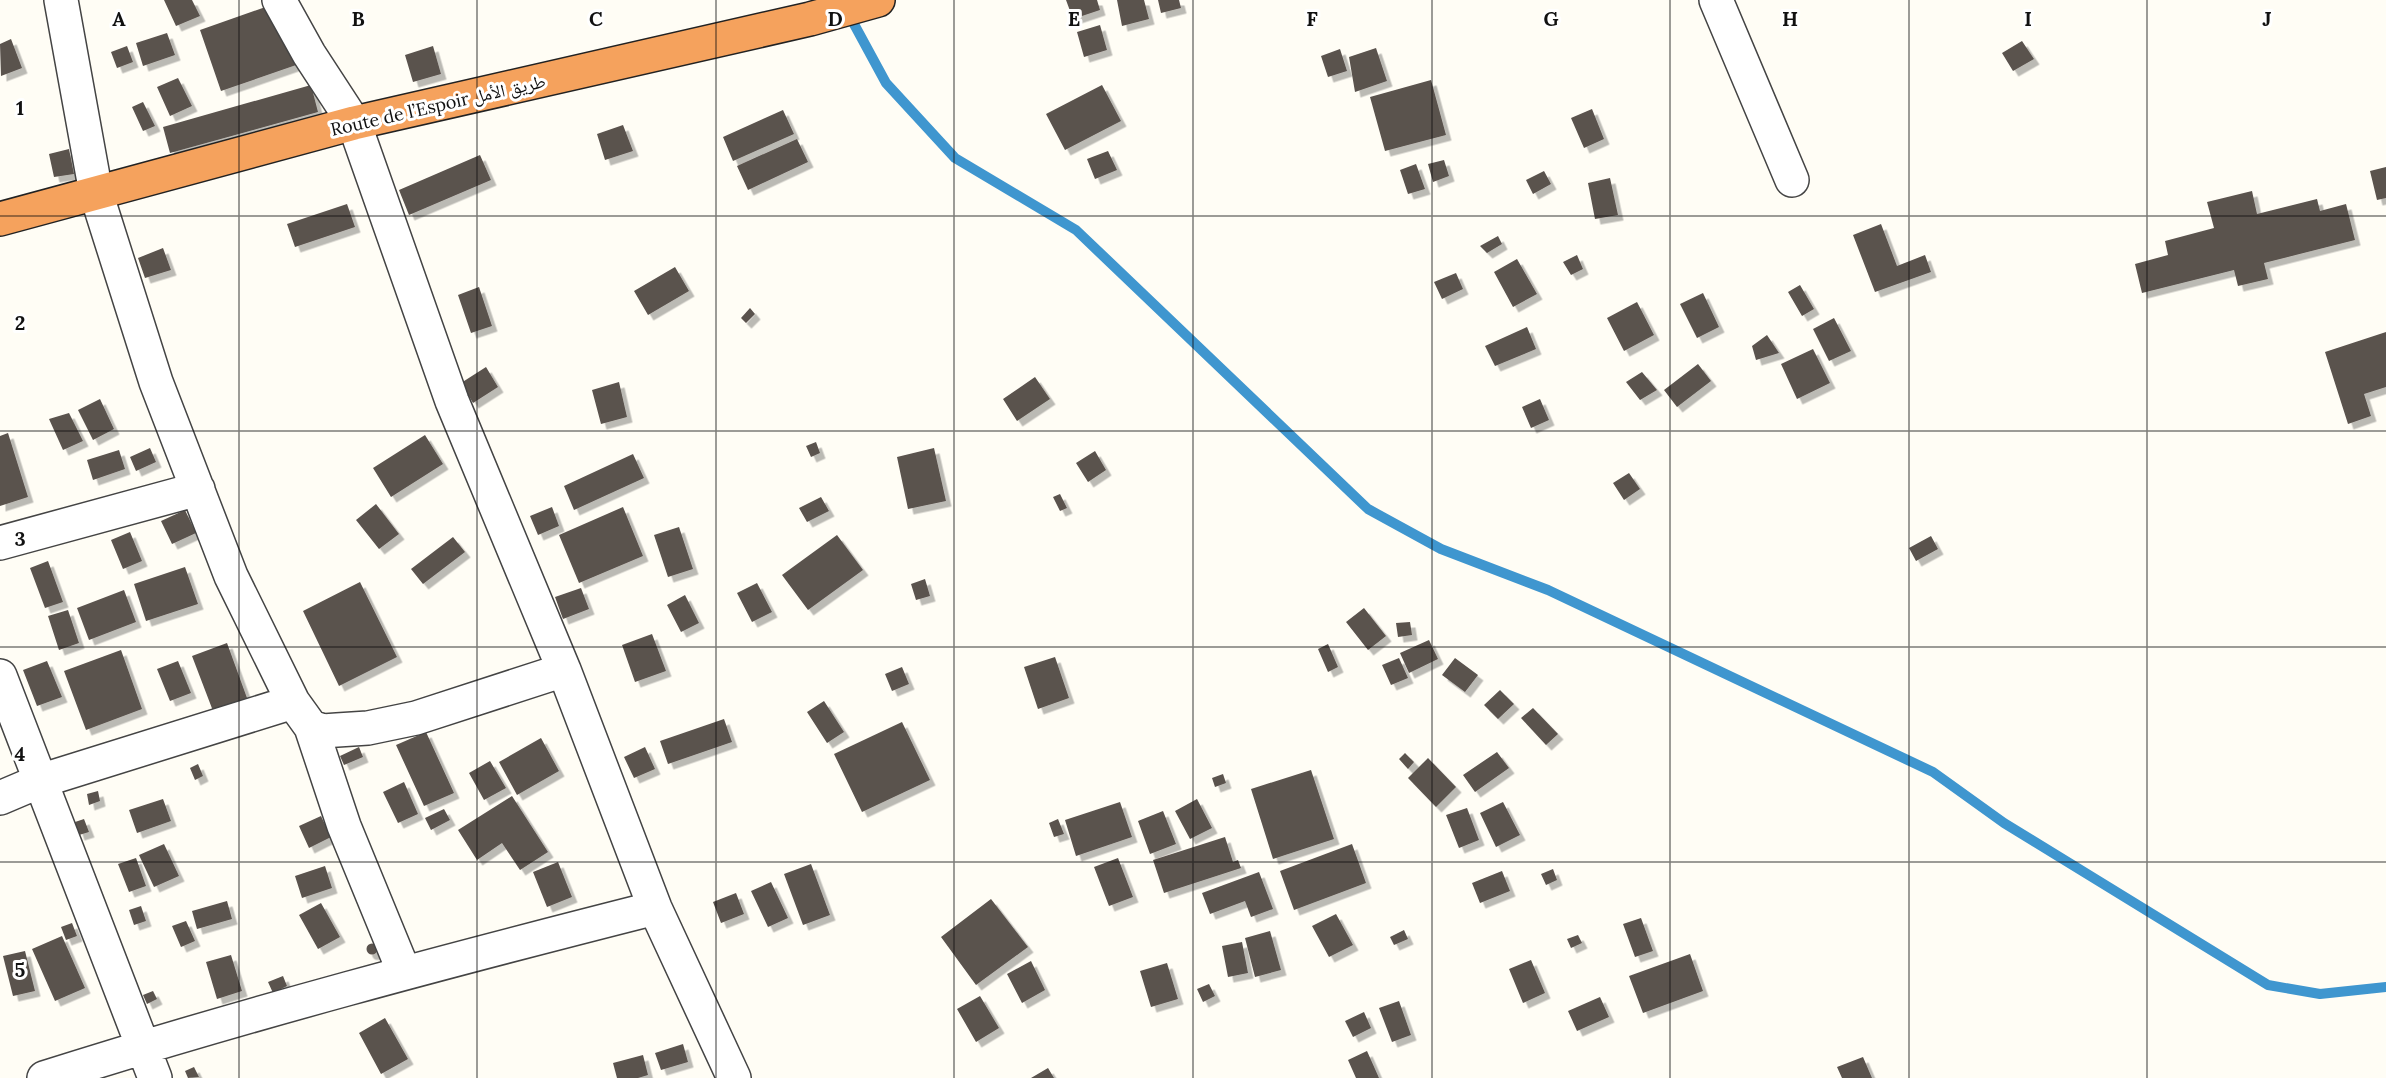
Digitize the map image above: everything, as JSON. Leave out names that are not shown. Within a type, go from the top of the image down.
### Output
[{"type":"highway","name":"Route de l’Espoir طريق الأمل","points":[[0,219],[354,123],[810,19],[874,1]]},
{"type":"street","points":[[60,0],[96,193],[156,382],[231,576],[302,714],[344,826],[404,972]]},
{"type":"street","points":[[279,0],[309,54],[354,123],[452,401],[564,670],[655,908],[734,1078]]},
{"type":"street","points":[[1716,0],[1792,180]]},
{"type":"street","points":[[0,543],[198,489]]},
{"type":"street","points":[[302,714],[322,731],[368,728],[416,718],[564,670]]},
{"type":"street","points":[[0,676],[155,1078]]},
{"type":"street","points":[[0,798],[40,781],[302,714]]},
{"type":"street","points":[[44,1078],[142,1047],[404,972],[655,908]]},
{"type":"building","points":[[164,0],[192,0],[200,16],[176,26]]},
{"type":"building","points":[[1066,0],[1097,0],[1100,10],[1073,19]]},
{"type":"building","points":[[1117,0],[1144,0],[1149,19],[1122,26]]},
{"type":"building","points":[[1158,0],[1179,0],[1181,8],[1161,13]]},
{"type":"building","points":[[277,3],[299,64],[221,91],[200,30]]},
{"type":"building","points":[[1100,25],[1107,50],[1084,57],[1077,32]]},
{"type":"building","points":[[167,33],[175,55],[143,66],[136,43]]},
{"type":"building","points":[[11,39],[22,68],[1,76],[0,44]]},
{"type":"building","points":[[2022,41],[2034,59],[2013,71],[2002,53]]},
{"type":"building","points":[[127,46],[133,62],[117,68],[111,52]]},
{"type":"building","points":[[433,46],[441,74],[413,82],[405,55]]},
{"type":"building","points":[[1376,48],[1387,81],[1355,92],[1349,57]]},
{"type":"building","points":[[1340,49],[1347,71],[1328,77],[1321,56]]},
{"type":"building","points":[[178,78],[192,106],[170,116],[157,87]]},
{"type":"building","points":[[1431,80],[1446,135],[1385,151],[1370,97]]},
{"type":"building","points":[[311,85],[318,112],[170,153],[163,127]]},
{"type":"building","points":[[1102,85],[1121,121],[1065,150],[1046,114]]},
{"type":"building","points":[[143,102],[155,126],[143,131],[132,107]]},
{"type":"building","points":[[1592,109],[1604,139],[1584,148],[1571,118]]},
{"type":"building","points":[[783,110],[794,134],[733,161],[723,137]]},
{"type":"building","points":[[623,125],[633,151],[605,160],[597,134]]},
{"type":"building","points":[[797,139],[808,162],[748,190],[737,166]]},
{"type":"building","points":[[69,149],[74,174],[54,177],[49,154]]},
{"type":"building","points":[[1108,151],[1117,170],[1095,179],[1087,159]]},
{"type":"building","points":[[480,155],[491,180],[409,215],[399,190]]},
{"type":"building","points":[[1444,160],[1449,176],[1433,182],[1428,164]]},
{"type":"building","points":[[1416,164],[1425,189],[1408,194],[1400,170]]},
{"type":"building","points":[[2386,167],[2386,198],[2377,200],[2370,171]]},
{"type":"building","points":[[1544,171],[1551,184],[1533,194],[1526,180]]},
{"type":"building","points":[[1610,178],[1618,215],[1595,219],[1588,183]]},
{"type":"building","points":[[2252,191],[2257,214],[2317,199],[2320,211],[2346,204],[2355,240],[2264,263],[2268,279],[2238,286],[2234,270],[2142,293],[2135,264],[2168,255],[2165,241],[2214,228],[2207,202]]},
{"type":"building","points":[[347,204],[355,227],[295,247],[287,224]]},
{"type":"building","points":[[1881,224],[1897,266],[1925,255],[1931,272],[1875,292],[1853,235]]},
{"type":"building","points":[[1498,236],[1502,244],[1487,253],[1480,246]]},
{"type":"building","points":[[163,248],[171,270],[145,278],[138,258]]},
{"type":"building","points":[[1577,255],[1583,269],[1571,275],[1563,262]]},
{"type":"building","points":[[1517,259],[1537,294],[1513,307],[1494,272]]},
{"type":"building","points":[[675,267],[689,291],[648,315],[634,291]]},
{"type":"building","points":[[1456,273],[1463,289],[1442,299],[1434,282]]},
{"type":"building","points":[[1800,285],[1814,309],[1802,316],[1788,292]]},
{"type":"building","points":[[479,287],[492,326],[471,333],[458,295]]},
{"type":"building","points":[[1703,293],[1719,327],[1697,338],[1680,304]]},
{"type":"building","points":[[1637,302],[1654,335],[1624,351],[1607,318]]},
{"type":"building","points":[[750,308],[755,314],[746,323],[741,318]]},
{"type":"building","points":[[1834,318],[1851,351],[1829,361],[1813,329]]},
{"type":"building","points":[[1527,327],[1536,349],[1495,366],[1485,346]]},
{"type":"building","points":[[2386,332],[2386,387],[2364,394],[2371,416],[2348,424],[2325,352]]},
{"type":"building","points":[[1767,335],[1779,353],[1756,360],[1752,346]]},
{"type":"building","points":[[1813,349],[1830,383],[1797,399],[1781,364]]},
{"type":"building","points":[[1698,364],[1711,381],[1677,407],[1664,390]]},
{"type":"building","points":[[486,367],[498,387],[473,403],[461,383]]},
{"type":"building","points":[[1642,372],[1657,390],[1640,400],[1626,382]]},
{"type":"building","points":[[1035,377],[1050,399],[1017,421],[1003,399]]},
{"type":"building","points":[[619,382],[627,417],[601,424],[592,390]]},
{"type":"building","points":[[100,399],[114,429],[93,440],[78,410]]},
{"type":"building","points":[[1540,399],[1549,420],[1531,428],[1522,407]]},
{"type":"building","points":[[69,413],[83,441],[63,450],[49,419]]},
{"type":"building","points":[[8,433],[28,497],[0,506],[0,436]]},
{"type":"building","points":[[425,435],[443,464],[391,497],[373,468]]},
{"type":"building","points":[[816,442],[820,453],[811,457],[806,446]]},
{"type":"building","points":[[150,448],[156,462],[136,471],[130,457]]},
{"type":"building","points":[[934,448],[946,501],[908,509],[897,457]]},
{"type":"building","points":[[119,450],[125,469],[93,480],[87,460]]},
{"type":"building","points":[[1095,451],[1106,470],[1088,482],[1076,463]]},
{"type":"building","points":[[633,454],[644,478],[574,510],[564,486]]},
{"type":"building","points":[[1629,473],[1640,489],[1624,500],[1613,483]]},
{"type":"building","points":[[1060,494],[1067,508],[1060,511],[1053,497]]},
{"type":"building","points":[[821,497],[829,511],[807,522],[799,508]]},
{"type":"building","points":[[376,504],[399,534],[379,549],[356,520]]},
{"type":"building","points":[[552,507],[559,526],[538,535],[530,516]]},
{"type":"building","points":[[623,507],[643,556],[579,583],[559,535]]},
{"type":"building","points":[[185,510],[196,533],[172,544],[161,521]]},
{"type":"building","points":[[679,527],[693,569],[668,577],[654,535]]},
{"type":"building","points":[[130,532],[142,561],[123,569],[111,540]]},
{"type":"building","points":[[837,535],[863,570],[808,610],[782,575]]},
{"type":"building","points":[[1931,536],[1938,549],[1916,561],[1909,548]]},
{"type":"building","points":[[453,537],[465,552],[423,584],[411,569]]},
{"type":"building","points":[[48,561],[63,602],[45,608],[30,568]]},
{"type":"building","points":[[185,567],[198,604],[146,621],[134,584]]},
{"type":"building","points":[[925,579],[930,596],[916,600],[911,584]]},
{"type":"building","points":[[360,582],[397,657],[339,686],[303,611]]},
{"type":"building","points":[[757,583],[772,612],[752,622],[737,593]]},
{"type":"building","points":[[581,588],[589,609],[563,619],[555,597]]},
{"type":"building","points":[[124,590],[136,622],[89,640],[77,608]]},
{"type":"building","points":[[685,595],[699,623],[681,632],[667,605]]},
{"type":"building","points":[[1364,608],[1386,636],[1368,650],[1346,622]]},
{"type":"building","points":[[68,610],[79,643],[59,650],[48,616]]},
{"type":"building","points":[[1410,622],[1412,635],[1398,637],[1396,623]]},
{"type":"building","points":[[652,634],[666,671],[635,682],[622,645]]},
{"type":"building","points":[[1429,640],[1438,659],[1409,673],[1400,653]]},
{"type":"building","points":[[227,643],[247,698],[213,711],[192,656]]},
{"type":"building","points":[[1328,644],[1338,667],[1328,672],[1318,649]]},
{"type":"building","points":[[121,650],[142,709],[86,730],[64,671]]},
{"type":"building","points":[[1055,657],[1069,698],[1038,709],[1024,667]]},
{"type":"building","points":[[1399,658],[1408,678],[1391,685],[1382,665]]},
{"type":"building","points":[[1455,658],[1478,675],[1465,692],[1442,675]]},
{"type":"building","points":[[47,661],[62,697],[37,706],[23,670]]},
{"type":"building","points":[[178,661],[191,693],[170,701],[157,669]]},
{"type":"building","points":[[902,667],[909,684],[892,691],[885,674]]},
{"type":"building","points":[[1500,690],[1514,704],[1498,719],[1484,705]]},
{"type":"building","points":[[824,701],[844,732],[827,743],[807,712]]},
{"type":"building","points":[[1533,708],[1558,734],[1546,745],[1521,718]]},
{"type":"building","points":[[724,719],[732,742],[668,764],[660,741]]},
{"type":"building","points":[[902,722],[930,780],[862,812],[834,754]]},
{"type":"building","points":[[426,732],[454,793],[424,806],[396,745]]},
{"type":"building","points":[[541,738],[559,771],[517,795],[499,762]]},
{"type":"building","points":[[359,747],[363,757],[344,765],[340,756]]},
{"type":"building","points":[[645,747],[655,769],[634,778],[624,757]]},
{"type":"building","points":[[1497,752],[1509,768],[1475,792],[1463,775]]},
{"type":"building","points":[[1405,753],[1414,762],[1408,769],[1399,759]]},
{"type":"building","points":[[1428,758],[1456,787],[1436,807],[1408,778]]},
{"type":"building","points":[[490,761],[506,788],[484,800],[469,773]]},
{"type":"building","points":[[198,764],[203,776],[195,780],[190,768]]},
{"type":"building","points":[[1311,770],[1334,839],[1273,859],[1251,789]]},
{"type":"building","points":[[1223,774],[1226,783],[1215,787],[1212,778]]},
{"type":"building","points":[[404,782],[418,814],[398,823],[383,792]]},
{"type":"building","points":[[98,791],[100,801],[89,805],[87,794]]},
{"type":"building","points":[[512,796],[548,852],[520,870],[502,843],[477,860],[458,830]]},
{"type":"building","points":[[163,799],[171,821],[137,833],[129,810]]},
{"type":"building","points":[[1197,799],[1212,828],[1190,839],[1175,811]]},
{"type":"building","points":[[1120,802],[1132,837],[1076,856],[1065,820]]},
{"type":"building","points":[[1503,802],[1520,835],[1496,847],[1480,813]]},
{"type":"building","points":[[1467,808],[1479,840],[1459,848],[1446,815]]},
{"type":"building","points":[[444,809],[450,820],[431,830],[425,818]]},
{"type":"building","points":[[1163,811],[1176,844],[1150,854],[1138,821]]},
{"type":"building","points":[[321,816],[331,837],[309,848],[299,826]]},
{"type":"building","points":[[84,819],[89,832],[79,835],[75,822]]},
{"type":"building","points":[[1058,819],[1064,834],[1054,837],[1049,823]]},
{"type":"building","points":[[1225,837],[1233,862],[1238,860],[1241,868],[1164,893],[1153,860]]},
{"type":"building","points":[[164,844],[179,876],[154,887],[139,855]]},
{"type":"building","points":[[1352,844],[1366,883],[1294,910],[1280,871]]},
{"type":"building","points":[[136,858],[146,886],[129,892],[118,864]]},
{"type":"building","points":[[1118,858],[1133,897],[1109,906],[1094,867]]},
{"type":"building","points":[[558,862],[572,897],[547,907],[533,872]]},
{"type":"building","points":[[811,864],[830,915],[803,925],[784,874]]},
{"type":"building","points":[[325,866],[332,888],[302,898],[295,876]]},
{"type":"building","points":[[1553,869],[1557,880],[1546,885],[1541,874]]},
{"type":"building","points":[[1502,871],[1510,891],[1480,903],[1472,883]]},
{"type":"building","points":[[1259,872],[1273,909],[1251,917],[1245,901],[1210,914],[1202,893]]},
{"type":"building","points":[[771,882],[788,918],[768,927],[751,891]]},
{"type":"building","points":[[736,893],[744,914],[721,923],[713,902]]},
{"type":"building","points":[[991,899],[1028,947],[976,985],[941,937]]},
{"type":"building","points":[[227,901],[232,919],[197,929],[192,911]]},
{"type":"building","points":[[321,903],[340,937],[318,949],[299,915]]},
{"type":"building","points":[[141,906],[146,921],[134,925],[129,910]]},
{"type":"building","points":[[1336,914],[1353,945],[1329,957],[1312,926]]},
{"type":"building","points":[[1641,918],[1653,951],[1635,957],[1623,924]]},
{"type":"building","points":[[186,921],[195,941],[181,947],[172,926]]},
{"type":"building","points":[[72,923],[77,936],[66,940],[61,927]]},
{"type":"building","points":[[1404,930],[1408,939],[1394,945],[1390,937]]},
{"type":"building","points":[[1270,931],[1281,970],[1255,977],[1245,938]]},
{"type":"building","points":[[1578,935],[1582,943],[1571,948],[1567,939]]},
{"type":"building","points":[[62,936],[85,988],[55,1001],[32,949]]},
{"type":"building","points":[[1242,942],[1248,973],[1228,977],[1222,946]]},
{"type":"building","points":[[372,943],[378,949],[372,955],[366,949]]},
{"type":"building","points":[[25,951],[35,991],[13,996],[3,956]]},
{"type":"building","points":[[1690,954],[1703,991],[1643,1013],[1629,976]]},
{"type":"building","points":[[231,955],[242,991],[217,999],[206,962]]},
{"type":"building","points":[[1531,960],[1545,993],[1523,1003],[1509,969]]},
{"type":"building","points":[[1031,961],[1045,990],[1022,1003],[1007,974]]},
{"type":"building","points":[[1167,963],[1178,999],[1151,1007],[1140,971]]},
{"type":"building","points":[[283,976],[287,986],[273,993],[268,982]]},
{"type":"building","points":[[1209,984],[1215,996],[1203,1002],[1197,989]]},
{"type":"building","points":[[153,991],[157,999],[147,1004],[143,995]]},
{"type":"building","points":[[980,996],[999,1028],[976,1042],[957,1009]]},
{"type":"building","points":[[1600,997],[1609,1017],[1577,1031],[1568,1011]]},
{"type":"building","points":[[1399,1001],[1411,1035],[1392,1042],[1379,1008]]},
{"type":"building","points":[[1364,1012],[1371,1028],[1353,1037],[1345,1021]]},
{"type":"building","points":[[385,1018],[408,1059],[381,1074],[359,1033]]},
{"type":"building","points":[[683,1044],[688,1062],[661,1070],[655,1053]]},
{"type":"building","points":[[1367,1051],[1379,1078],[1356,1078],[1348,1060]]},
{"type":"building","points":[[643,1055],[648,1075],[638,1078],[617,1078],[613,1063]]},
{"type":"building","points":[[1863,1057],[1872,1078],[1842,1078],[1837,1067]]},
{"type":"building","points":[[194,1067],[199,1077],[188,1078],[185,1071]]},
{"type":"building","points":[[1048,1068],[1054,1078],[1031,1078]]},
{"type":"waterway","points":[[848,13],[886,83],[955,158],[1076,230],[1368,509],[1441,549],[1548,590],[1933,772],[2004,823],[2268,985],[2320,994],[2386,987]]}]
